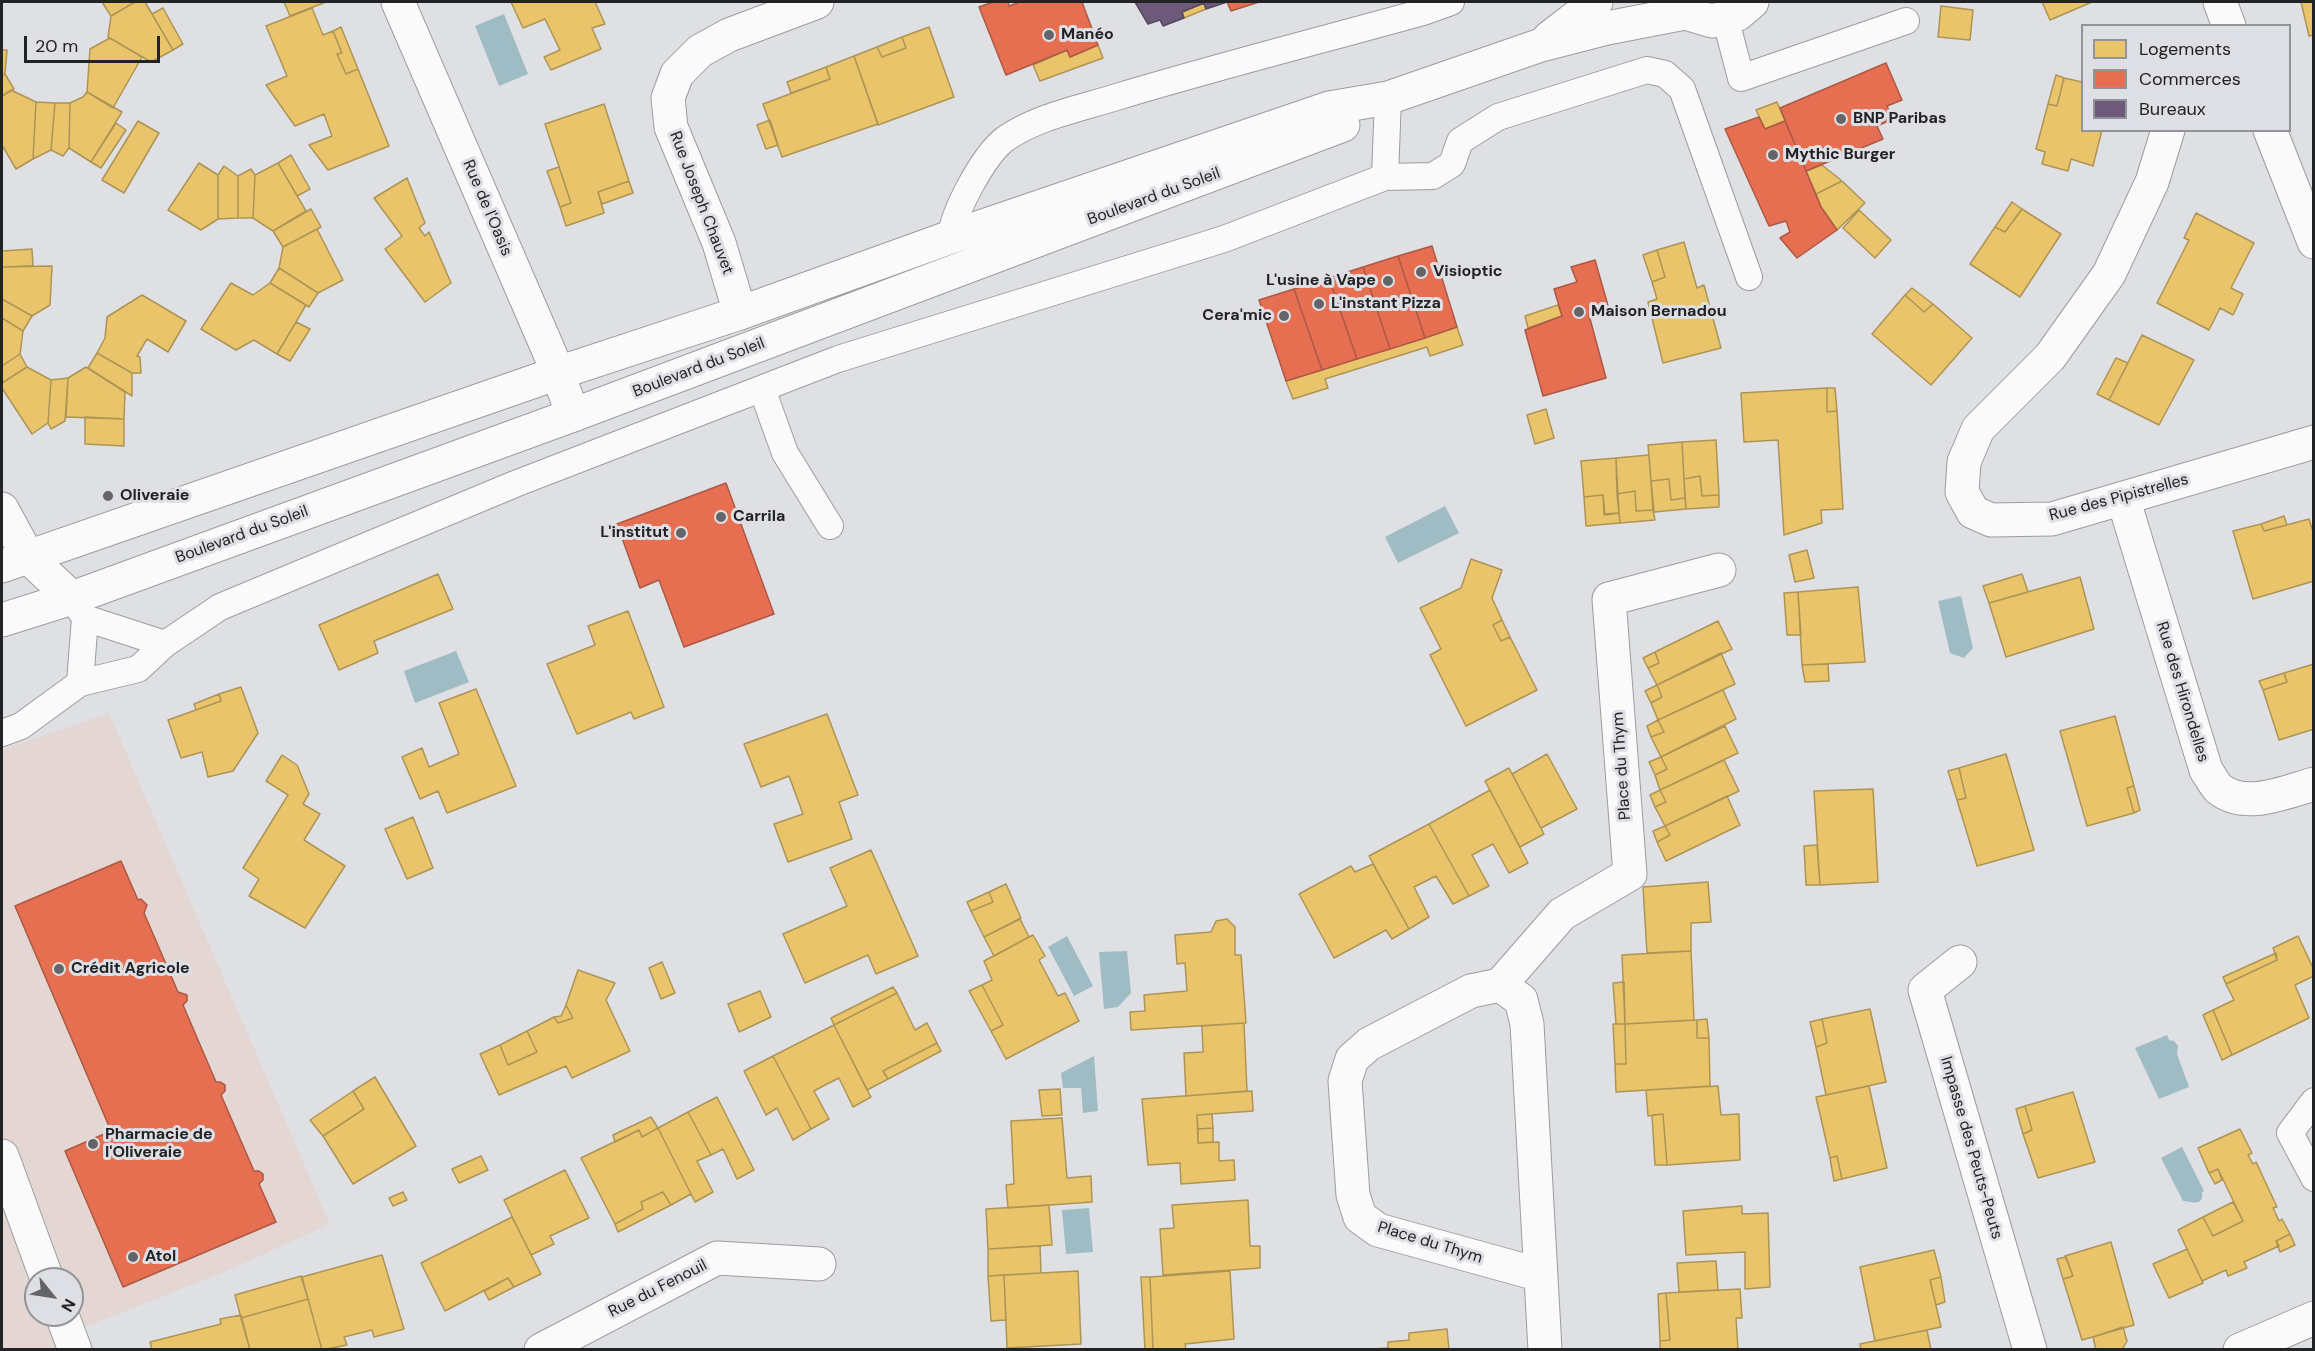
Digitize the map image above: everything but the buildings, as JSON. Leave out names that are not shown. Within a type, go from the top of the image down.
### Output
[{"type":"street","name":"Rue de l'Oasis","points":[[398,2],[558,373],[573,415]]},
{"type":"street","name":"Rue Joseph Chauvet","points":[[740,313],[719,243],[671,127],[668,98],[677,74],[700,51],[729,35],[817,2]]},
{"type":"street","name":"Boulevard du Soleil","points":[[1541,45],[1596,2]]},
{"type":"street","points":[[2220,2],[2228,24]]},
{"type":"street","name":"Boulevard du Soleil","points":[[15,561],[558,373],[740,313],[951,237],[1329,108],[1388,98],[1541,45],[1680,7]]},
{"type":"street","points":[[1680,7],[1712,21],[1738,9]]},
{"type":"street","name":"Boulevard du Soleil","points":[[2,620],[78,608],[573,415],[1335,130],[1388,98]]},
{"type":"street","name":"Rue des Pipistrelles","points":[[2167,132],[2152,182],[2109,274],[2050,357],[1978,429],[1964,462],[1962,492],[1973,512],[1991,520],[2052,519],[2313,442]]},
{"type":"street","points":[[2271,132],[2313,242]]},
{"type":"street","name":"Rue des Hirondelles","points":[[2123,498],[2206,770],[2218,789],[2238,799],[2262,798],[2313,784]]},
{"type":"street","points":[[2,509],[15,561],[78,608]]},
{"type":"street","name":"Place du Thym","points":[[1542,1287],[1378,1230],[1360,1216],[1353,1195],[1345,1081],[1352,1059],[1369,1044],[1470,991],[1500,985],[1562,914],[1630,874],[1609,599],[1719,570]]},
{"type":"street","name":"Impasse des Peuts-Peuts","points":[[1960,962],[1925,990],[2030,1350]]},
{"type":"street","points":[[1500,985],[1521,1000],[1527,1024],[1545,1350]]},
{"type":"street","points":[[2,1156],[43,1267]]},
{"type":"street","name":"Rue du Fenouil","points":[[541,1350],[717,1258],[819,1264]]},
{"type":"street","points":[[2240,1350],[2313,1317]]},
{"type":"street","points":[[66,1327],[75,1350]]},
{"type":"lane","points":[[951,237],[952,225],[976,175],[1004,140],[1036,122],[1178,78],[1402,18],[1451,2]]},
{"type":"lane","points":[[1738,9],[1741,78],[1906,21]]},
{"type":"lane","points":[[2,733],[21,726],[80,683],[138,669],[165,644],[220,607],[515,484],[838,359],[1224,239],[1385,177],[1433,176],[1452,164],[1461,141],[1498,117],[1647,70],[1665,74],[1682,89],[1749,277]]},
{"type":"lane","points":[[1385,177],[1388,98]]},
{"type":"lane","points":[[762,388],[785,453],[830,526]]},
{"type":"lane","points":[[80,683],[78,608],[165,644]]},
{"type":"lane","points":[[2313,1101],[2290,1133],[2313,1178]]},
{"type":"shaded area","points":[[109,713],[330,1224],[227,1271],[60,1337],[63,1349],[2,1349],[2,750]]},
{"type":"water","points":[[504,14],[528,74],[499,86],[475,26]]},
{"type":"water","points":[[1445,506],[1459,533],[1398,563],[1385,537]]},
{"type":"water","points":[[1961,596],[1973,648],[1964,658],[1950,653],[1938,601]]},
{"type":"water","points":[[456,651],[469,682],[415,703],[404,671]]},
{"type":"water","points":[[1067,936],[1093,986],[1074,996],[1048,947]]},
{"type":"water","points":[[1127,951],[1131,993],[1118,1007],[1104,1009],[1099,952]]},
{"type":"water","points":[[2167,1035],[2169,1040],[2174,1041],[2178,1046],[2177,1054],[2189,1087],[2159,1099],[2135,1048]]},
{"type":"water","points":[[1094,1056],[1098,1111],[1083,1113],[1081,1088],[1063,1088],[1061,1073]]},
{"type":"water","points":[[2182,1147],[2204,1191],[2199,1202],[2183,1201],[2161,1158]]},
{"type":"water","points":[[1089,1208],[1093,1252],[1066,1254],[1062,1210]]},
{"type":"place","name":"Manéo","points":[[1049,35]]},
{"type":"place","name":"BNP Paribas","points":[[1841,119]]},
{"type":"place","name":"Mythic Burger","points":[[1773,155]]},
{"type":"place","name":"Visioptic","points":[[1421,272]]},
{"type":"place","name":"L'usine à Vape","points":[[1388,281]]},
{"type":"place","name":"L'instant Pizza","points":[[1319,304]]},
{"type":"place","name":"Maison Bernadou","points":[[1579,312]]},
{"type":"place","name":"Cera'mic","points":[[1284,316]]},
{"type":"place","name":"Oliveraie","points":[[108,496]]},
{"type":"place","name":"Carrila","points":[[721,517]]},
{"type":"place","name":"L'institut","points":[[681,533]]},
{"type":"place","name":"Crédit Agricole","points":[[59,969]]},
{"type":"place","name":"Pharmacie de l'Oliveraie","points":[[93,1144]]},
{"type":"place","name":"Atol","points":[[133,1257]]}]
